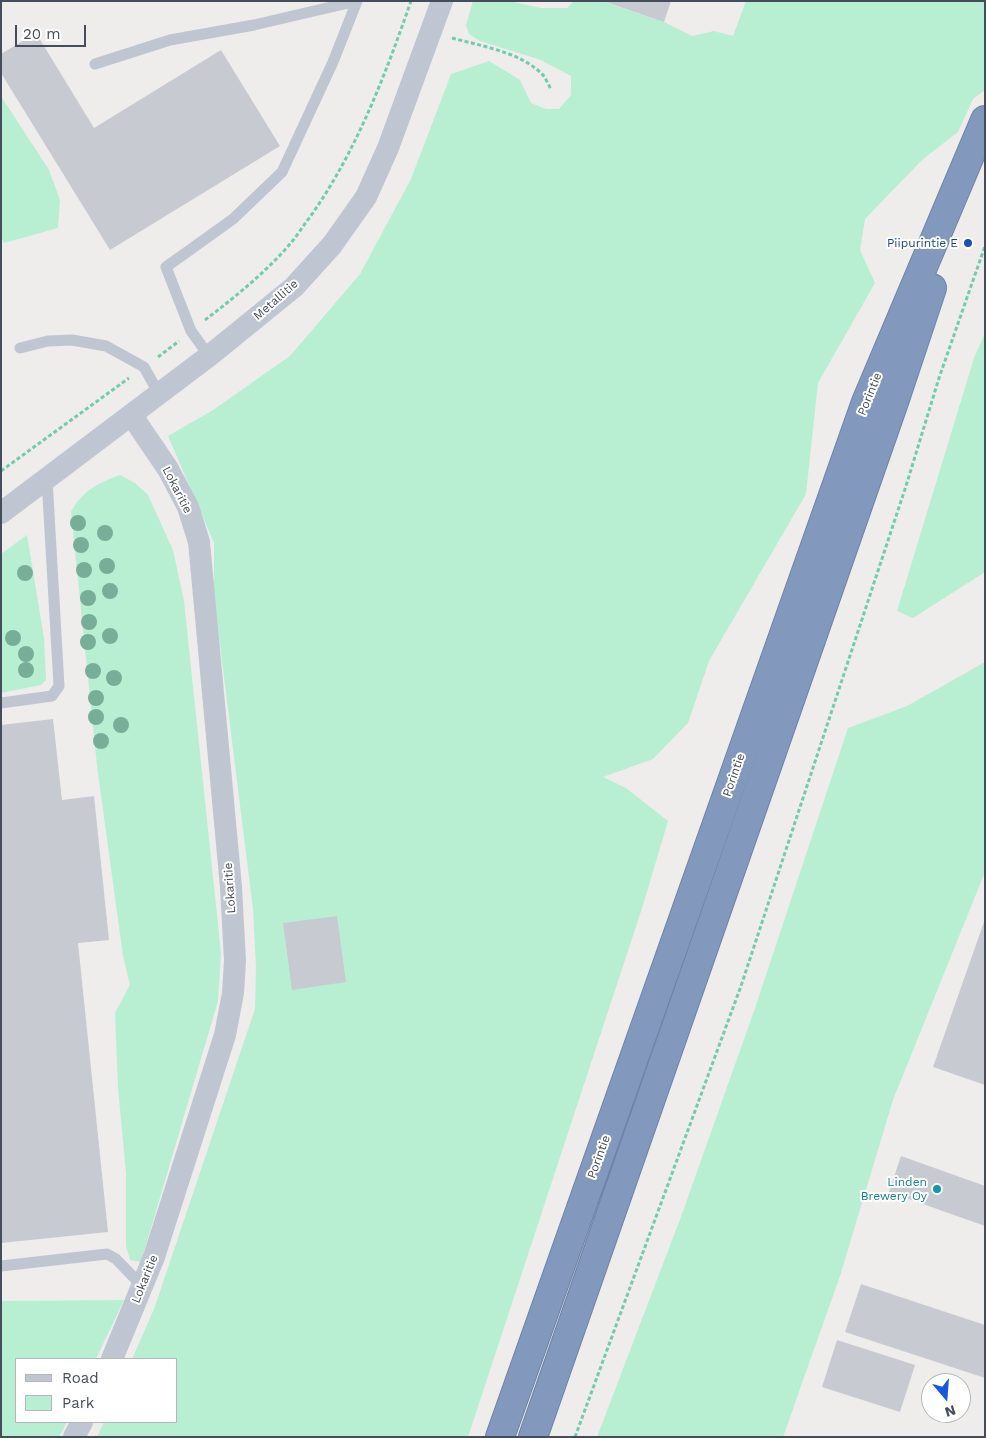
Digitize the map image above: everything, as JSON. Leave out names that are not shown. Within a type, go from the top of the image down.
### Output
[{"type":"highway","name":"Porintie","points":[[500,1437],[866,402],[985,120]]},
{"type":"highway","name":"Porintie","points":[[533,1437],[894,402],[985,127]]},
{"type":"street","name":"Metallitie","points":[[1,514],[132,416],[294,287],[332,245],[366,197],[388,148],[442,1]]},
{"type":"street","name":"Lokaritie","points":[[112,1358],[154,1257],[225,1034],[233,993],[236,961],[231,887],[198,542],[188,507],[168,469],[132,416]]},
{"type":"street","points":[[74,1437],[81,1423]]},
{"type":"lane","points":[[95,64],[170,40],[254,25],[357,1],[333,62],[282,172],[233,219],[166,268],[191,332],[209,356]]},
{"type":"lane","points":[[20,348],[48,341],[72,340],[106,346],[144,367],[159,394]]},
{"type":"lane","points":[[1,704],[52,696],[59,686],[47,479]]},
{"type":"lane","points":[[1,1266],[107,1254],[116,1260],[142,1286]]},
{"type":"path","points":[[1,471],[191,332],[247,288],[290,244],[330,189],[388,68],[411,1]]},
{"type":"path","points":[[432,32],[503,53],[529,64],[544,76],[551,89]]},
{"type":"path","points":[[575,1437],[741,986],[900,504],[939,378],[985,246]]},
{"type":"green space","points":[[473,1],[509,1],[541,8],[567,8],[574,1],[602,1],[664,22],[692,36],[714,31],[733,36],[746,1],[985,1],[985,90],[973,99],[958,132],[922,160],[865,219],[860,250],[875,283],[818,383],[806,494],[709,661],[688,723],[653,759],[603,777],[626,788],[668,821],[644,902],[468,1437],[97,1437],[104,1423],[178,1423],[178,1358],[132,1358],[154,1309],[255,1009],[256,967],[253,909],[214,597],[214,543],[168,436],[213,410],[290,356],[360,274],[411,179],[451,74],[489,61],[520,80],[531,103],[546,109],[559,109],[571,95],[571,76],[541,60],[480,41],[469,34],[466,25]]},
{"type":"green space","points":[[1,96],[49,170],[60,200],[58,228],[4,243],[1,237]]},
{"type":"green space","points":[[985,333],[985,572],[913,618],[897,611],[974,358]]},
{"type":"green space","points":[[120,475],[135,483],[148,495],[173,550],[184,601],[221,953],[218,1001],[141,1262],[130,1260],[126,1246],[126,1173],[118,1088],[115,1013],[130,985],[123,956],[97,766],[71,512],[80,498],[91,489]]},
{"type":"green space","points":[[27,535],[44,638],[46,680],[41,685],[1,693],[1,554]]},
{"type":"green space","points":[[985,662],[985,872],[893,1100],[840,1276],[783,1437],[597,1437],[682,1214],[754,1011],[848,728],[907,706]]},
{"type":"green space","points":[[124,1300],[96,1358],[15,1358],[15,1423],[66,1423],[59,1437],[1,1437],[1,1301]]},
{"type":"building","points":[[603,1],[671,1],[664,22]]},
{"type":"building","points":[[36,33],[94,128],[221,50],[280,146],[110,250],[1,73],[1,54]]},
{"type":"building","points":[[53,719],[62,800],[94,796],[109,940],[78,943],[108,1232],[1,1243],[1,725]]},
{"type":"building","points":[[337,916],[346,982],[292,990],[283,923]]},
{"type":"building","points":[[985,919],[985,1085],[933,1067]]},
{"type":"building","name":"Linden Brewery Oy","points":[[901,1156],[985,1186],[985,1226],[889,1192]]},
{"type":"building","points":[[861,1284],[985,1325],[985,1378],[971,1373],[845,1332]]},
{"type":"building","points":[[837,1340],[915,1365],[900,1412],[822,1387]]},
{"type":"place","name":"Piipurintie E","points":[[968,243]]},
{"type":"place","name":"Linden Brewery Oy","points":[[937,1189]]}]
